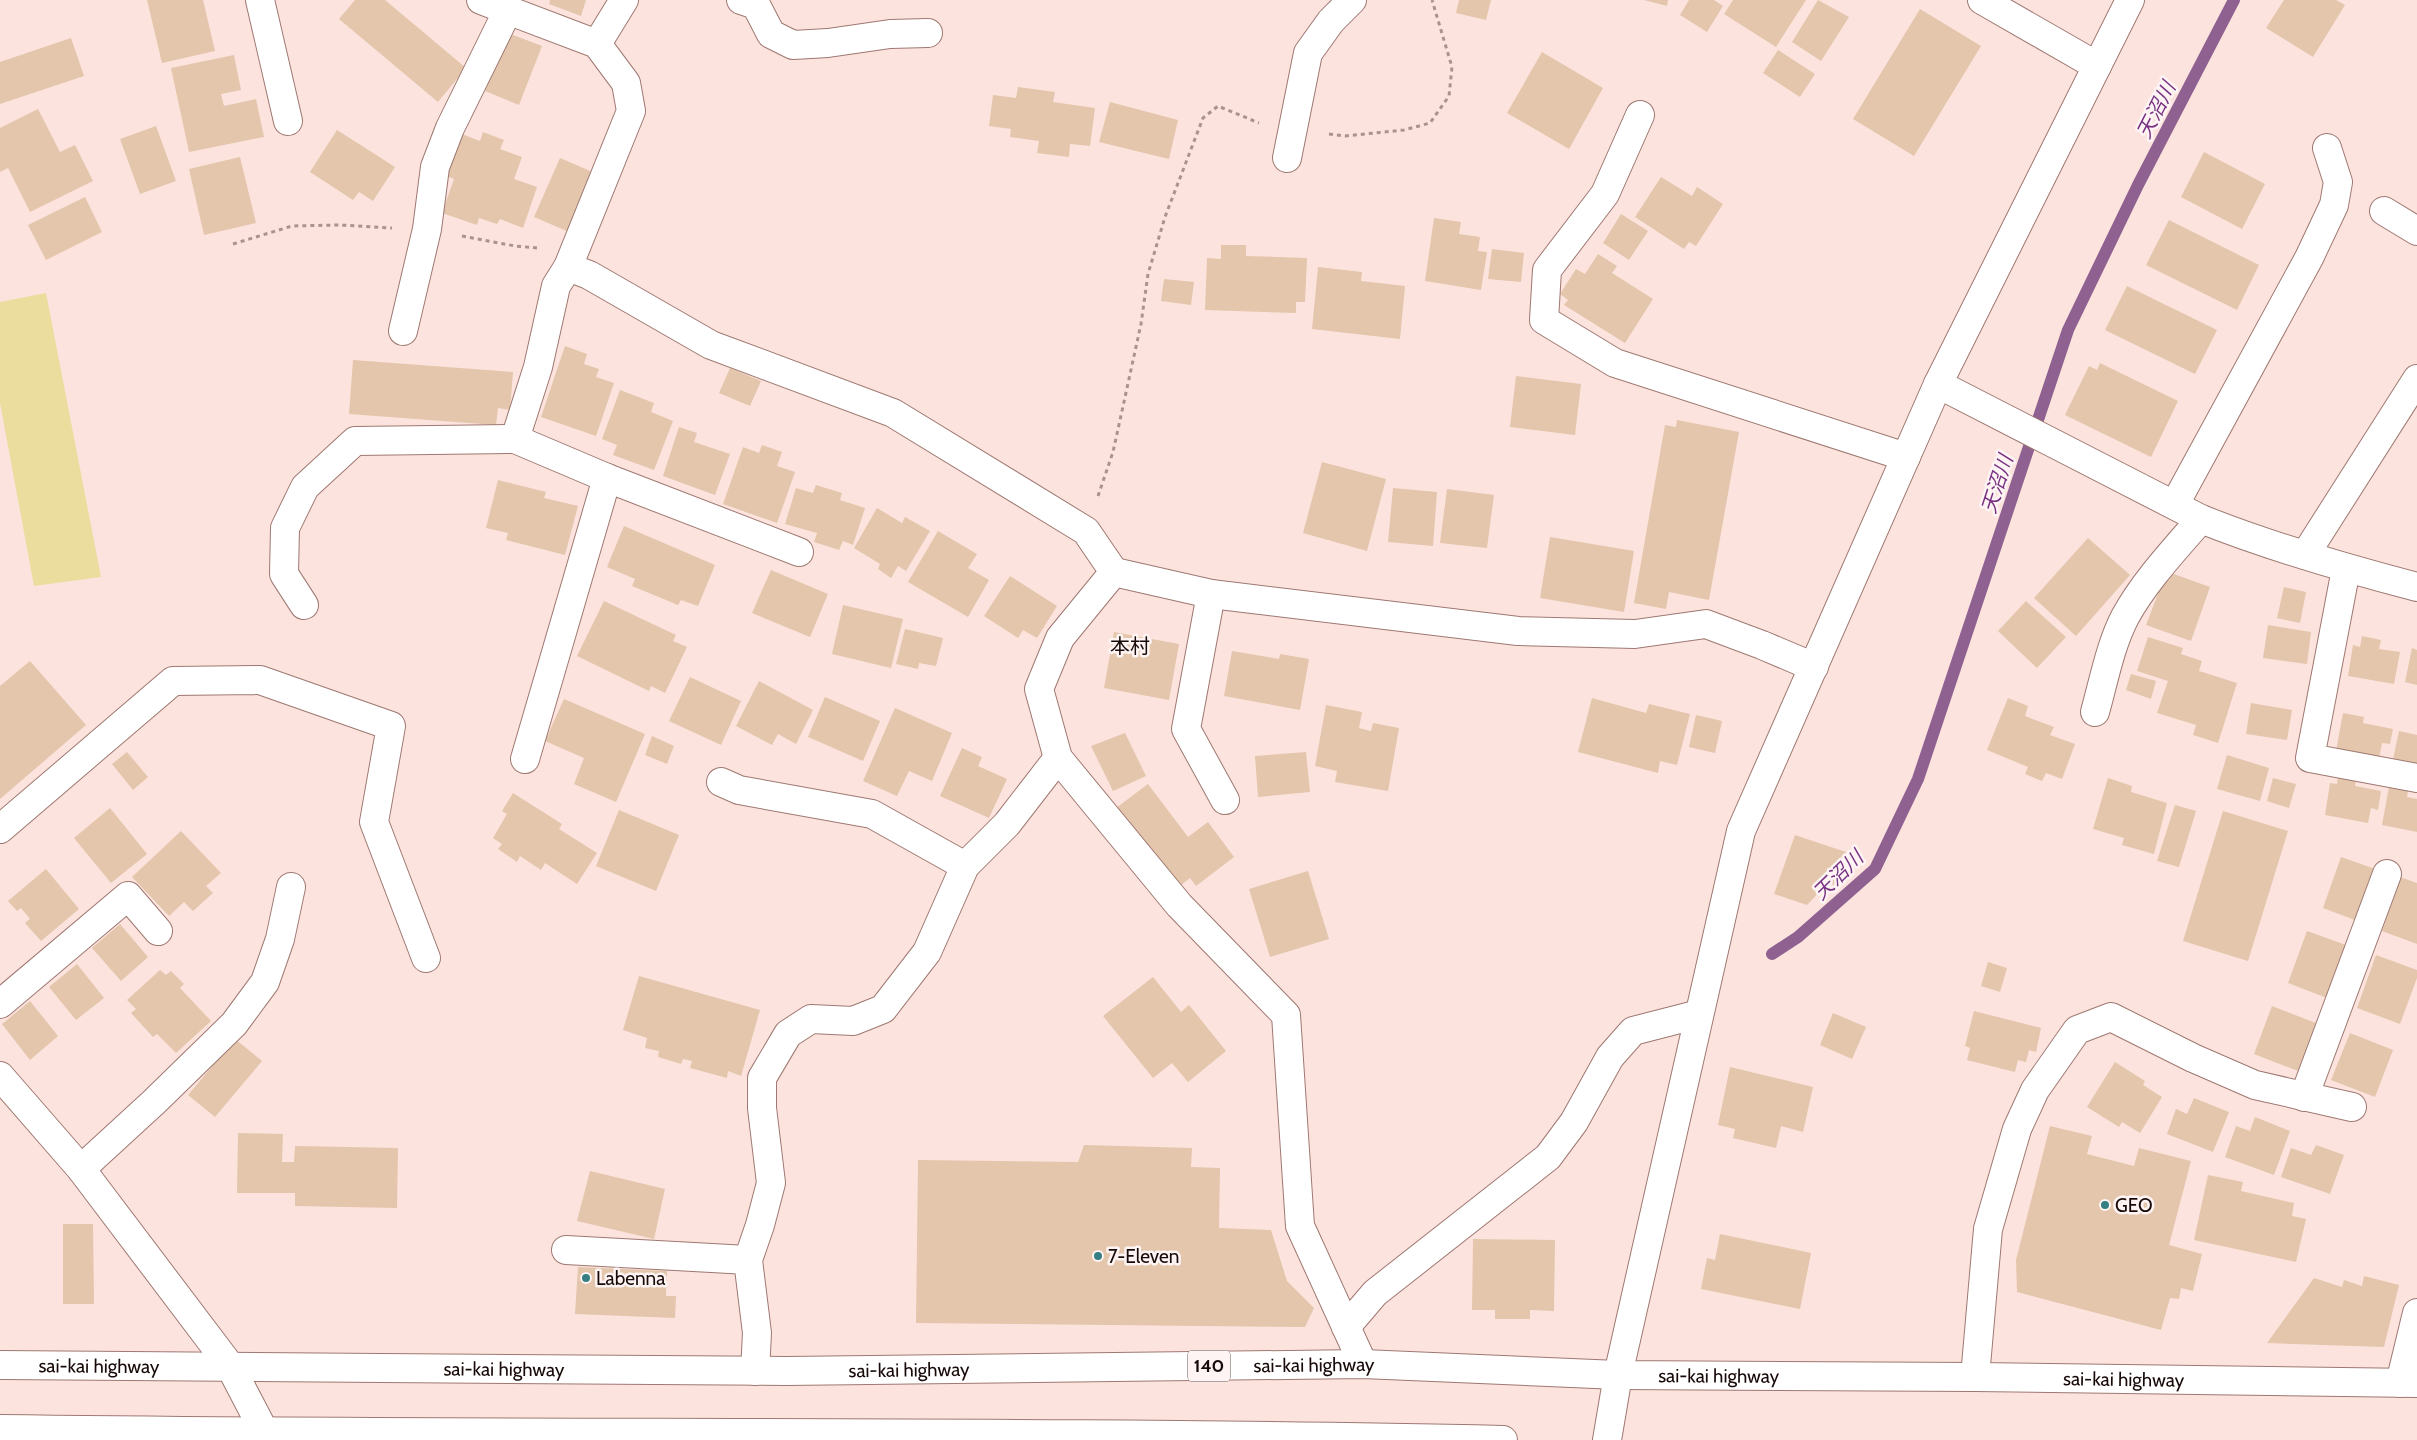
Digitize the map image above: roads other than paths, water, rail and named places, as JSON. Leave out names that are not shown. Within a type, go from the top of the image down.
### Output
[{"type":"main road","points":[[260,0],[288,121]]},
{"type":"main road","points":[[481,0],[507,12],[597,44],[626,83],[632,111],[568,267],[556,286],[538,367],[515,438]]},
{"type":"main road","points":[[597,44],[624,0]]},
{"type":"main road","points":[[741,0],[756,5],[771,34],[793,45],[828,44],[890,34],[928,33]]},
{"type":"main road","points":[[1287,158],[1308,53],[1331,21],[1352,0]]},
{"type":"main road","points":[[1982,0],[2097,66]]},
{"type":"main road","points":[[1608,1440],[1618,1375],[1741,831],[1938,384],[2130,0]]},
{"type":"main road","points":[[403,331],[427,229],[436,167],[450,128],[507,12]]},
{"type":"main road","points":[[1640,115],[1605,194],[1547,270],[1544,320],[1615,363],[1906,457]]},
{"type":"main road","points":[[2175,504],[2309,258],[2334,205],[2338,182],[2327,148]]},
{"type":"main road","points":[[2384,211],[2417,231]]},
{"type":"main road","points":[[568,267],[590,276],[711,345],[893,413],[1086,531],[1114,572],[1211,594],[1518,631],[1636,634],[1706,624],[1814,667]]},
{"type":"main road","points":[[2305,555],[2416,383]]},
{"type":"main road","points":[[1938,384],[2201,519],[2346,569],[2417,587]]},
{"type":"main road","points":[[304,605],[284,574],[285,528],[305,487],[355,441],[515,438],[607,478],[799,552]]},
{"type":"main road","points":[[525,759],[607,478]]},
{"type":"main road","points":[[2095,712],[2114,644],[2126,616],[2160,567],[2201,519]]},
{"type":"main road","points":[[2346,569],[2310,758],[2417,778]]},
{"type":"main road","points":[[1114,572],[1060,638],[1039,689],[1058,758],[1178,905],[1286,1015],[1300,1226],[1363,1364]]},
{"type":"main road","points":[[1211,594],[1186,729],[1225,800]]},
{"type":"main road","points":[[0,830],[173,681],[260,680],[391,726],[374,822],[426,958]]},
{"type":"main road","points":[[755,1371],[757,1334],[748,1260],[760,1225],[771,1182],[762,1108],[762,1078],[788,1034],[811,1019],[853,1021],[883,1009],[927,952],[965,866],[1007,824],[1058,758]]},
{"type":"main road","points":[[722,782],[739,790],[872,814],[965,866]]},
{"type":"main road","points":[[2304,1097],[2387,874]]},
{"type":"main road","points":[[80,1169],[154,1102],[234,1024],[265,982],[280,939],[291,886]]},
{"type":"main road","points":[[0,1004],[128,896],[158,931]]},
{"type":"main road","points":[[1346,1327],[1375,1293],[1548,1157],[1574,1122],[1610,1057],[1632,1031],[1699,1014]]},
{"type":"main road","points":[[1975,1377],[1988,1229],[2017,1129],[2035,1090],[2077,1030],[2111,1017],[2193,1058],[2256,1085],[2352,1107]]},
{"type":"main road","points":[[0,1076],[80,1169],[230,1366],[265,1436]]},
{"type":"main road","points":[[566,1250],[748,1260]]},
{"type":"main road","points":[[2408,1383],[2417,1313]]},
{"type":"main road","name":"sai-kai highway","points":[[0,1365],[755,1371],[1363,1364],[1618,1375],[1975,1377],[2408,1383]]},
{"type":"main road","points":[[0,1429],[265,1436],[1262,1437],[1503,1440]]},
{"type":"waterway","name":"天沼川","points":[[1772,954],[1798,937],[1875,869],[1918,779],[2068,330],[2138,185],[2234,0]]},
{"type":"place","name":"GEO","points":[[2105,1205]]},
{"type":"place","name":"7-Eleven","points":[[1098,1256]]},
{"type":"place","name":"Labenna","points":[[586,1278]]},
{"type":"district","name":"本村","points":[[1130,646]]}]
